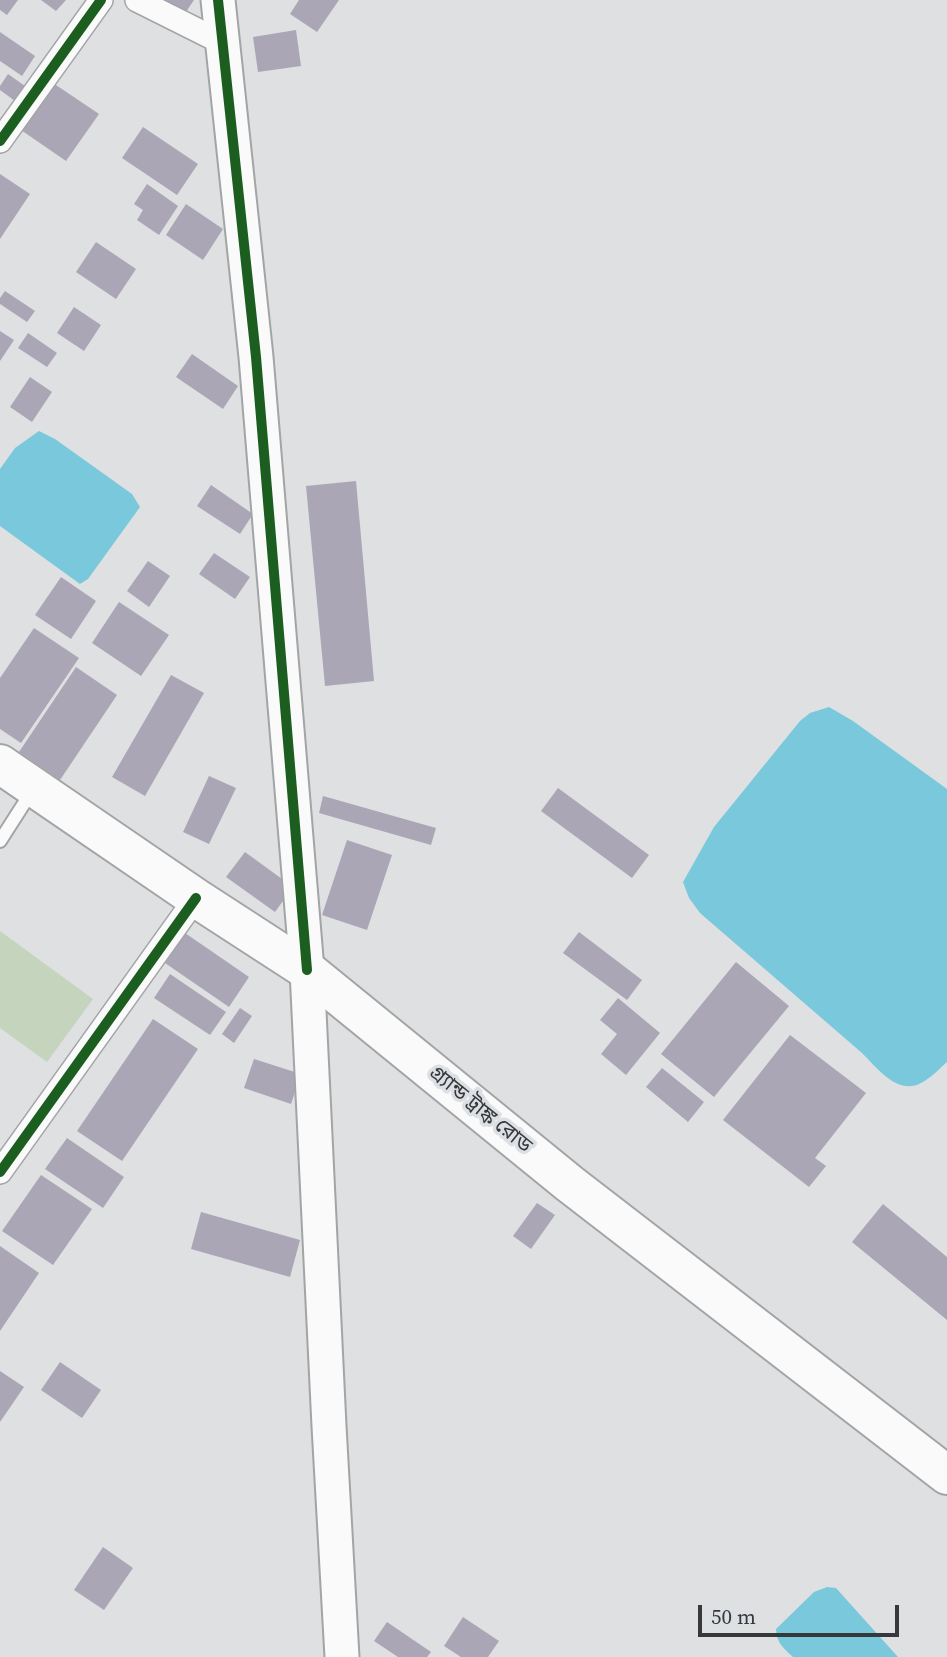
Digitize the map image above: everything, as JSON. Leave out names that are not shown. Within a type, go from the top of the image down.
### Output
[{"type":"highway","name":"গ্র্যান্ড ট্রাঙ্ক রোড","points":[[0,764],[195,898],[307,970],[570,1184],[947,1475]]},
{"type":"street","points":[[0,141],[101,0]]},
{"type":"street","points":[[137,0],[223,43]]},
{"type":"street","points":[[218,0],[257,357],[307,970],[342,1657]]},
{"type":"street","points":[[0,1172],[195,898]]},
{"type":"lane","points":[[0,841],[34,788]]},
{"type":"green space","points":[[0,931],[93,999],[47,1062],[0,1028]]},
{"type":"water","points":[[39,431],[55,439],[132,494],[140,507],[88,579],[80,584],[0,526],[0,469],[15,448]]},
{"type":"water","points":[[829,707],[853,721],[947,789],[947,1062],[928,1079],[912,1086],[904,1086],[888,1078],[700,913],[689,898],[683,882],[714,827],[800,721],[810,713]]},
{"type":"water","points":[[827,1587],[836,1588],[898,1657],[793,1657],[779,1641],[776,1629],[814,1592]]},
{"type":"building","points":[[0,0],[18,0],[7,15],[0,10]]},
{"type":"building","points":[[41,0],[66,0],[56,11]]},
{"type":"building","points":[[161,0],[194,0],[184,15]]},
{"type":"building","points":[[299,0],[339,0],[317,32],[290,14]]},
{"type":"building","points":[[296,30],[301,66],[258,72],[253,37]]},
{"type":"building","points":[[0,32],[35,56],[22,76],[0,61]]},
{"type":"building","points":[[8,74],[25,86],[15,101],[0,90]]},
{"type":"building","points":[[53,83],[99,114],[66,161],[21,130]]},
{"type":"building","points":[[143,127],[198,164],[177,195],[122,158]]},
{"type":"building","points":[[0,174],[30,194],[0,239]]},
{"type":"building","points":[[147,184],[178,206],[159,235],[137,220],[143,210],[134,204]]},
{"type":"building","points":[[186,204],[223,229],[203,260],[166,235]]},
{"type":"building","points":[[96,242],[136,269],[116,299],[76,272]]},
{"type":"building","points":[[5,291],[35,311],[27,322],[0,304],[0,298]]},
{"type":"building","points":[[74,307],[101,325],[84,351],[57,333]]},
{"type":"building","points":[[0,331],[14,340],[0,361]]},
{"type":"building","points":[[28,333],[57,353],[47,367],[18,348]]},
{"type":"building","points":[[192,354],[238,386],[223,409],[176,377]]},
{"type":"building","points":[[30,377],[52,392],[32,422],[10,407]]},
{"type":"building","points":[[356,481],[374,681],[325,686],[306,486]]},
{"type":"building","points":[[211,485],[253,514],[240,534],[197,506]]},
{"type":"building","points":[[214,553],[250,577],[235,599],[199,574]]},
{"type":"building","points":[[148,561],[170,576],[149,607],[127,591]]},
{"type":"building","points":[[61,577],[96,601],[71,639],[35,615]]},
{"type":"building","points":[[119,602],[169,635],[141,676],[92,643]]},
{"type":"building","points":[[34,628],[79,658],[21,743],[0,729],[0,678]]},
{"type":"building","points":[[76,667],[117,695],[60,780],[19,752]]},
{"type":"building","points":[[171,675],[204,693],[145,796],[112,777]]},
{"type":"building","points":[[209,776],[236,788],[209,844],[183,832]]},
{"type":"building","points":[[558,788],[649,855],[632,878],[541,811]]},
{"type":"building","points":[[323,796],[436,828],[431,845],[319,813]]},
{"type":"building","points":[[347,840],[392,855],[367,930],[322,915]]},
{"type":"building","points":[[245,852],[293,887],[275,912],[226,877]]},
{"type":"building","points":[[579,932],[642,980],[627,1000],[563,953]]},
{"type":"building","points":[[185,933],[249,977],[229,1007],[165,963]]},
{"type":"building","points":[[736,962],[789,1006],[714,1097],[661,1054]]},
{"type":"building","points":[[170,974],[226,1012],[210,1035],[154,998]]},
{"type":"building","points":[[618,998],[660,1033],[626,1075],[601,1054],[617,1034],[600,1020]]},
{"type":"building","points":[[240,1008],[252,1016],[234,1043],[222,1034]]},
{"type":"building","points":[[153,1019],[198,1049],[122,1161],[77,1131]]},
{"type":"building","points":[[790,1035],[866,1093],[815,1158],[826,1166],[809,1187],[723,1120]]},
{"type":"building","points":[[254,1059],[301,1074],[291,1104],[244,1088]]},
{"type":"building","points":[[662,1068],[704,1102],[688,1122],[646,1087]]},
{"type":"building","points":[[67,1138],[124,1177],[103,1208],[45,1169]]},
{"type":"building","points":[[41,1175],[92,1209],[53,1265],[2,1231]]},
{"type":"building","points":[[537,1203],[555,1215],[531,1249],[513,1236]]},
{"type":"building","points":[[883,1204],[947,1257],[947,1320],[852,1242]]},
{"type":"building","points":[[201,1212],[300,1240],[290,1277],[191,1249]]},
{"type":"building","points":[[0,1246],[39,1273],[0,1331]]},
{"type":"building","points":[[60,1362],[101,1390],[82,1418],[41,1390]]},
{"type":"building","points":[[0,1371],[24,1387],[0,1422]]},
{"type":"building","points":[[103,1547],[133,1568],[104,1610],[74,1590]]},
{"type":"building","points":[[463,1617],[499,1641],[488,1657],[461,1657],[444,1646]]},
{"type":"building","points":[[387,1622],[431,1652],[427,1657],[398,1657],[374,1641]]},
{"type":"cycle path","points":[[0,141],[101,0]]},
{"type":"cycle path","points":[[218,0],[256,357],[307,970]]},
{"type":"cycle path","points":[[0,1172],[196,898]]}]
